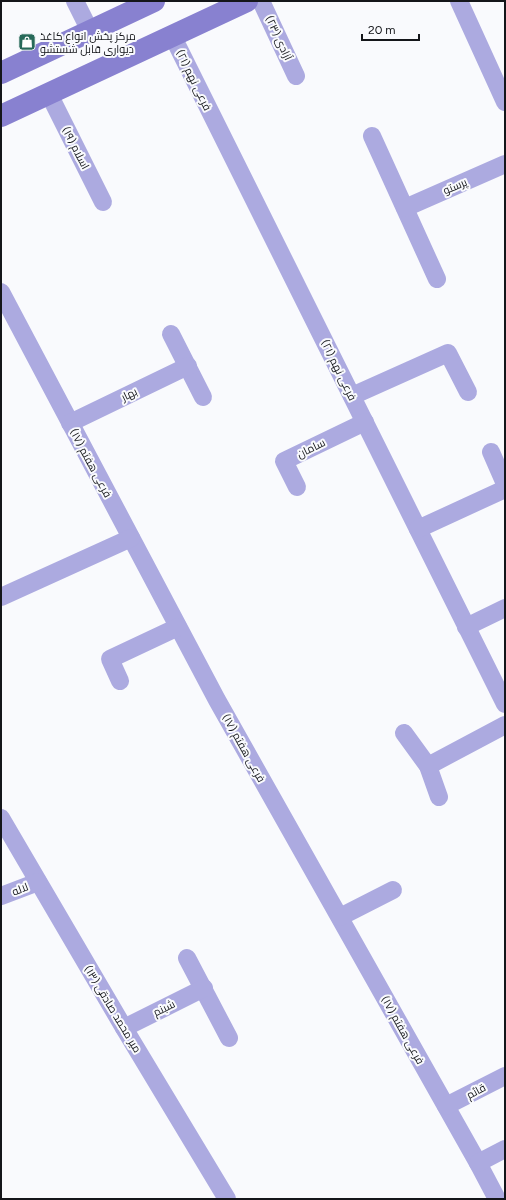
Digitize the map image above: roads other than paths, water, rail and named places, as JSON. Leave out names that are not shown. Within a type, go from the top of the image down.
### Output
[{"type":"main road","points":[[1,73],[154,1]]},
{"type":"main road","points":[[1,116],[173,37],[219,8],[247,1]]},
{"type":"street","points":[[75,1],[90,31]]},
{"type":"street","name":"آزادی (۲۳)","points":[[262,1],[296,76]]},
{"type":"street","points":[[459,1],[505,102]]},
{"type":"street","name":"فرعی نهم (۲۱)","points":[[173,37],[505,704]]},
{"type":"street","name":"اسلام (۱۹)","points":[[49,94],[103,202]]},
{"type":"street","points":[[372,136],[437,279]]},
{"type":"street","name":"پرستو","points":[[405,208],[505,164]]},
{"type":"street","name":"فرعی هفتم (۱۷)","points":[[1,292],[217,700],[497,1199]]},
{"type":"street","points":[[172,334],[202,397]]},
{"type":"street","points":[[352,396],[448,353],[468,392]]},
{"type":"street","name":"بهار","points":[[70,422],[188,366]]},
{"type":"street","name":"سامان","points":[[297,487],[284,461],[365,422]]},
{"type":"street","points":[[490,452],[505,484]]},
{"type":"street","points":[[418,529],[505,489]]},
{"type":"street","points":[[1,597],[131,538]]},
{"type":"street","points":[[466,626],[505,608]]},
{"type":"street","points":[[120,681],[110,659],[178,627]]},
{"type":"street","points":[[428,766],[505,726]]},
{"type":"street","points":[[404,733],[428,766],[439,797]]},
{"type":"street","name":"میر محمد صادقی (۱۳)","points":[[1,818],[124,1028],[227,1199]]},
{"type":"street","name":"لاله","points":[[1,896],[38,882]]},
{"type":"street","points":[[340,917],[393,890]]},
{"type":"street","points":[[187,958],[229,1038]]},
{"type":"street","name":"شبنم","points":[[124,1028],[204,988]]},
{"type":"street","name":"قائم","points":[[446,1106],[505,1076]]},
{"type":"street","points":[[478,1163],[505,1149]]},
{"type":"place","name":"مرکز پخش انواع کاغذ دیواری قابل شستشو","points":[[27,42]]}]
